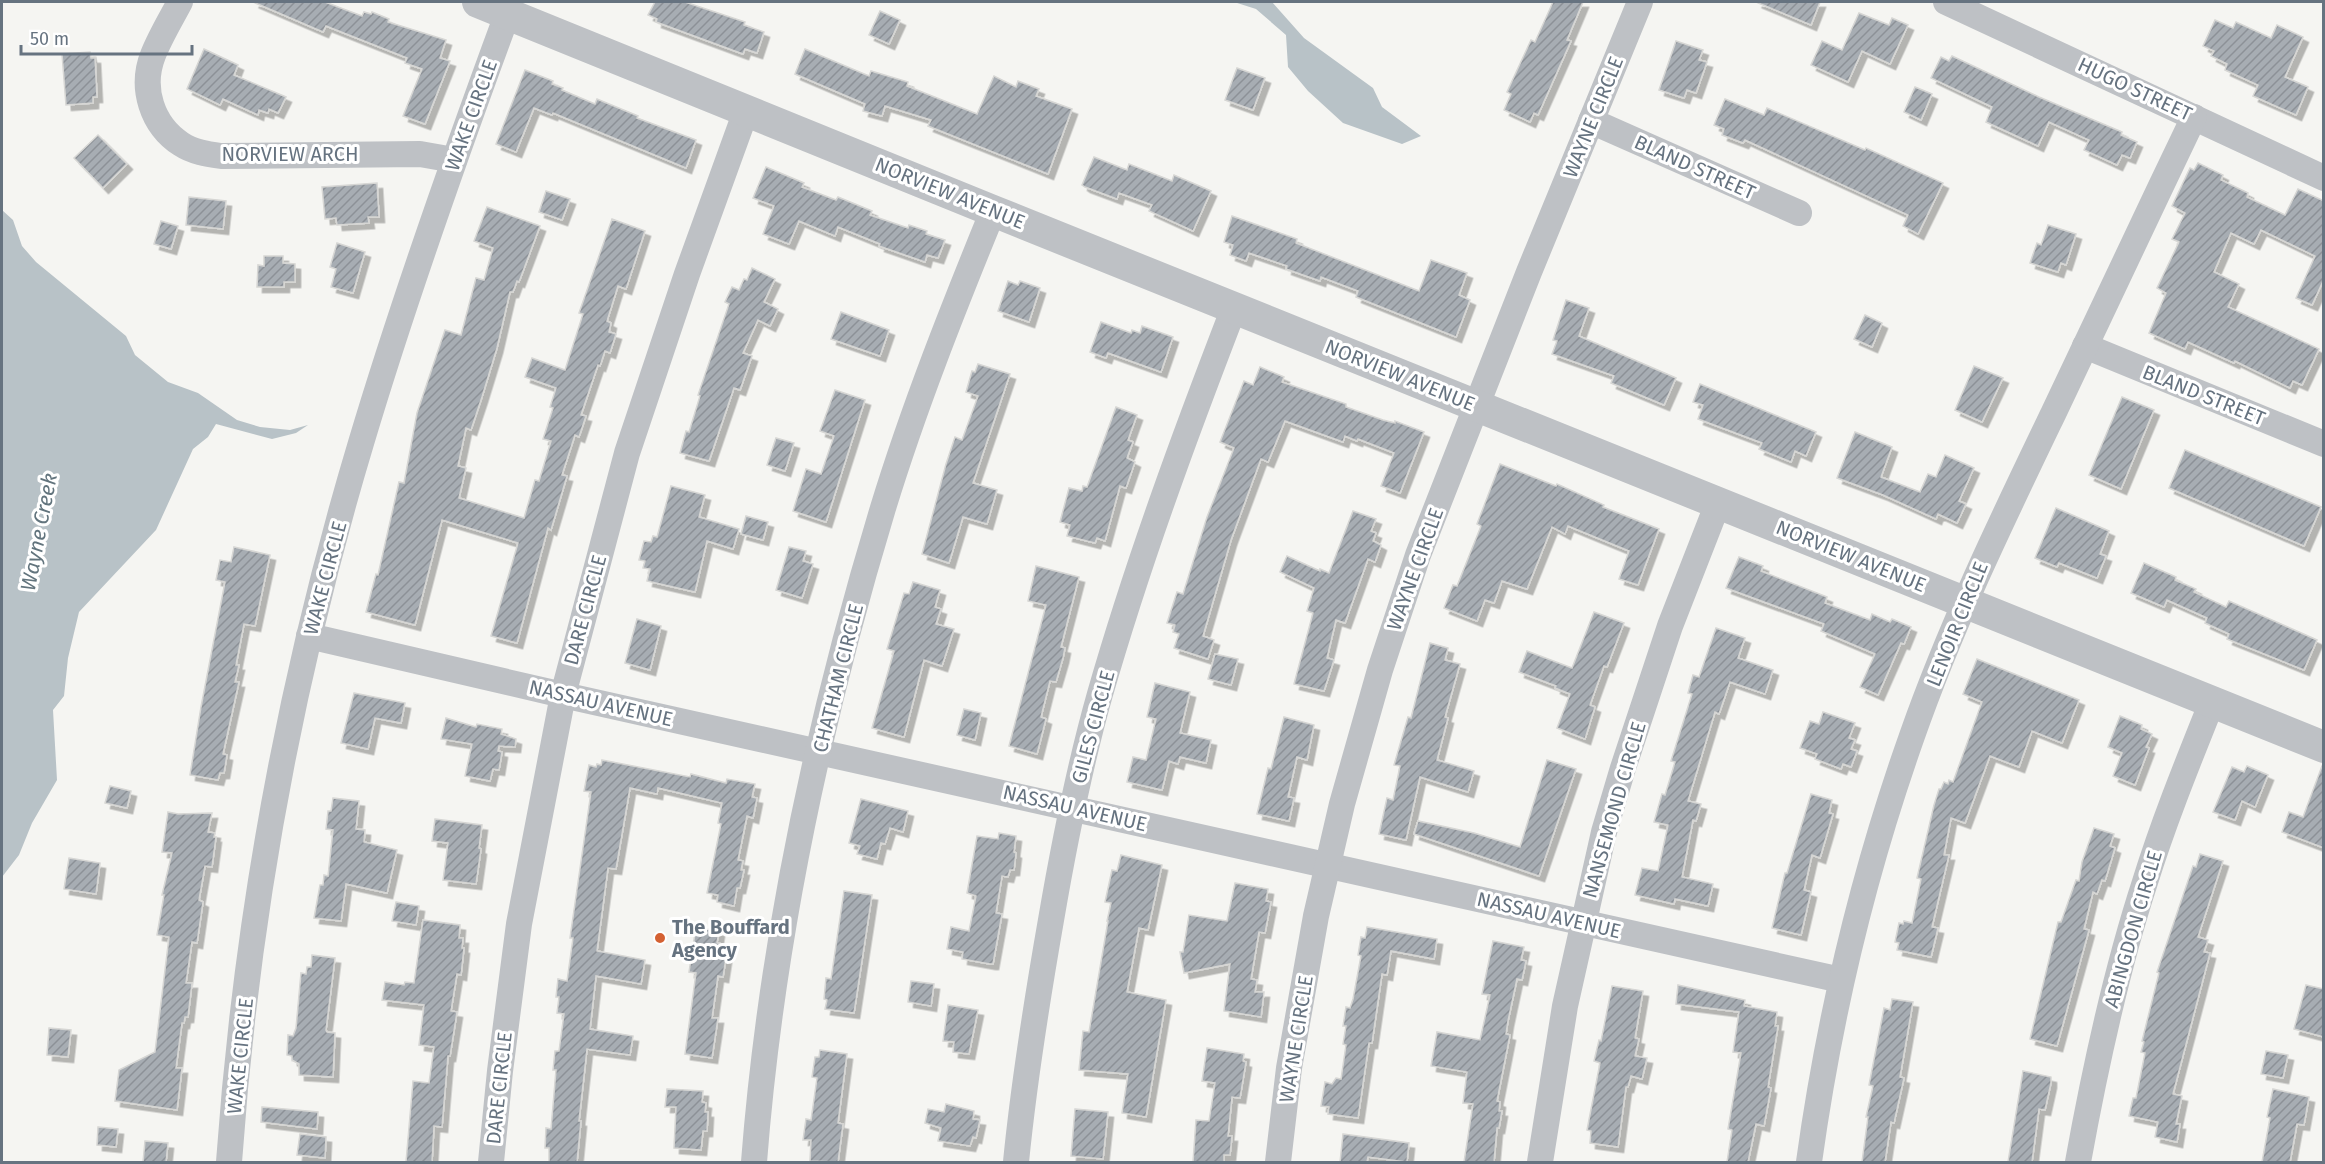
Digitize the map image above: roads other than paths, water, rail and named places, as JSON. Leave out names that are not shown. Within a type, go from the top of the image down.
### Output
[{"type":"street","name":"NORVIEW ARCH","points":[[180,2],[152,56],[147,77],[149,99],[154,115],[166,132],[182,145],[201,153],[221,156],[420,154],[454,160]]},
{"type":"street","name":"NORVIEW AVENUE","points":[[478,2],[993,212],[2324,747]]},
{"type":"street","name":"WAYNE CIRCLE","points":[[1278,1162],[1292,1056],[1327,865],[1341,804],[1380,670],[1418,555],[1529,272],[1640,2]]},
{"type":"street","name":"HUGO STREET","points":[[1946,2],[2324,178]]},
{"type":"street","name":"WAKE CIRCLE","points":[[229,1162],[243,1015],[260,888],[309,636],[360,445],[454,160],[507,15]]},
{"type":"street","name":"DARE CIRCLE","points":[[491,1162],[519,924],[563,695],[591,584],[634,433],[687,274],[746,111]]},
{"type":"street","name":"LENOIR CIRCLE","points":[[1809,1162],[1841,980],[1880,834],[1912,736],[1964,602],[2194,117]]},
{"type":"street","name":"BLAND STREET","points":[[1591,122],[1799,213]]},
{"type":"street","name":"CHATHAM CIRCLE","points":[[754,1162],[771,1011],[798,851],[835,684],[883,508],[940,342],[993,212]]},
{"type":"street","name":"GILES CIRCLE","points":[[1016,1162],[1040,980],[1073,807],[1099,696],[1133,583],[1234,308]]},
{"type":"street","name":"BLAND STREET","points":[[2085,346],[2324,444]]},
{"type":"street","name":"NANSEMOND CIRCLE","points":[[1540,1162],[1565,1006],[1604,832],[1670,626],[1718,503]]},
{"type":"street","name":"NASSAU AVENUE","points":[[309,636],[563,695],[1841,980]]},
{"type":"street","name":"ABINGDON CIRCLE","points":[[2078,1162],[2093,1080],[2131,927],[2174,798],[2212,702]]},
{"type":"water","points":[[1234,2],[1272,2],[1304,38],[1373,88],[1382,107],[1421,136],[1402,144],[1343,123],[1308,91],[1288,67],[1286,35],[1256,9]]},
{"type":"water","name":"Wayne Creek","points":[[2,210],[13,220],[22,246],[36,262],[126,336],[135,355],[168,382],[198,393],[237,420],[260,427],[290,430],[308,425],[296,433],[272,439],[216,424],[208,437],[193,449],[156,530],[79,612],[68,658],[64,696],[53,710],[57,780],[32,823],[19,855],[2,877]]},
{"type":"place","name":"The Bouffard Agency","points":[[660,938]]}]
